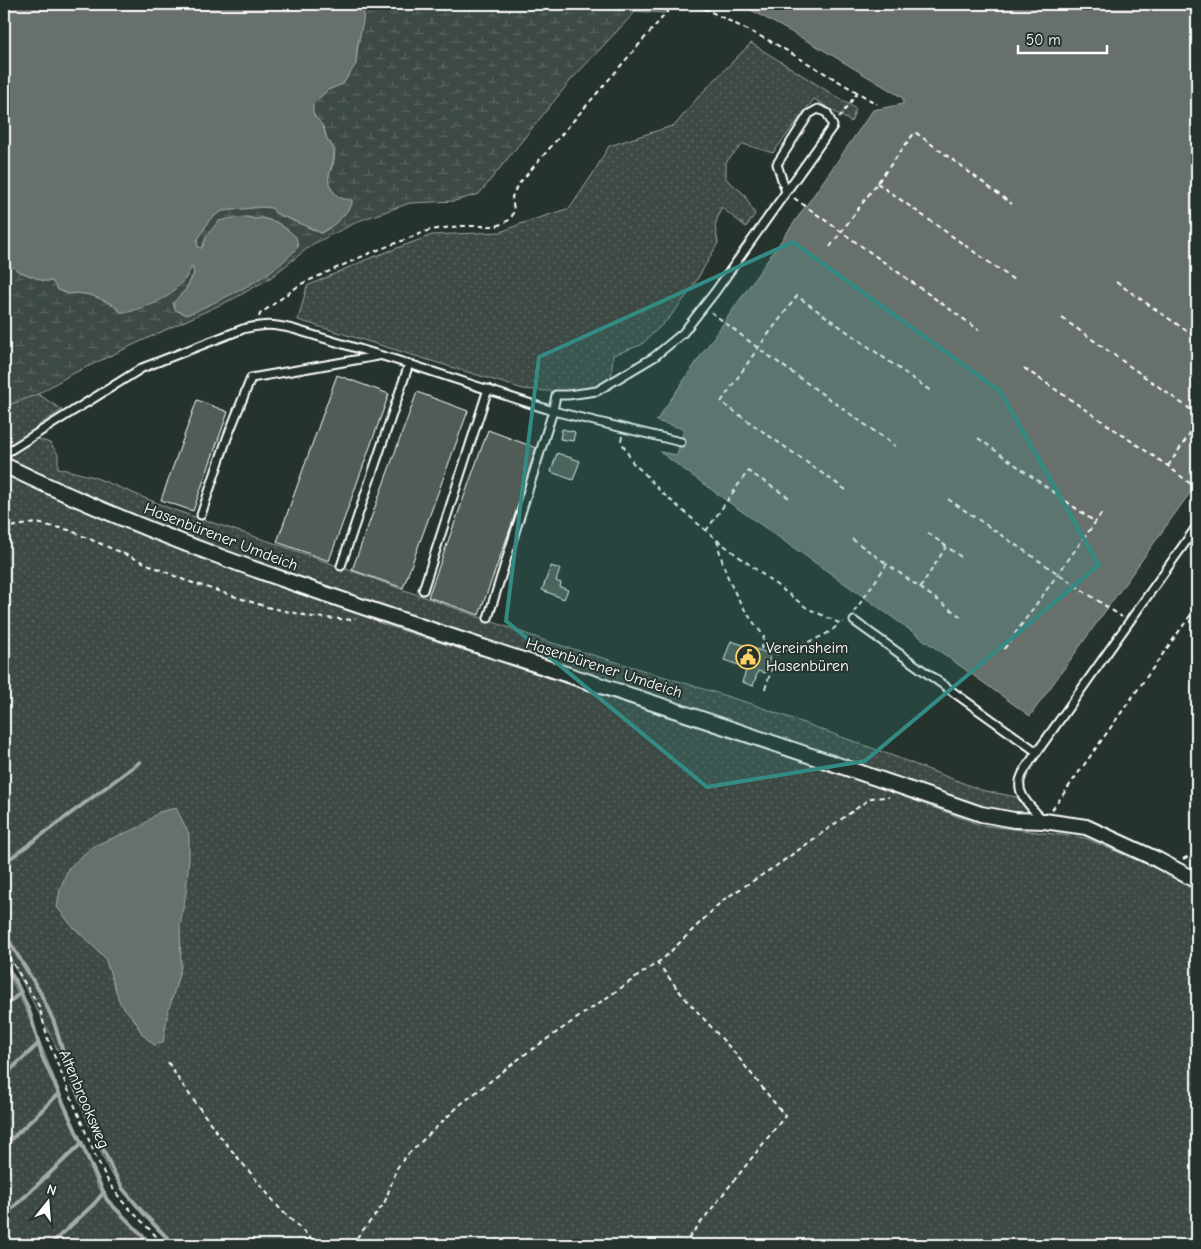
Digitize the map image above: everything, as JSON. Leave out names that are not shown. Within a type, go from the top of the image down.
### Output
[{"type":"street","name":"Hasenbürener Umdeich","points":[[4,465],[162,535],[368,609],[758,737],[980,814],[1014,820],[1086,827],[1156,859],[1197,881]]},
{"type":"lane","points":[[488,618],[553,411],[556,395],[597,391],[654,357],[683,333],[715,292],[833,126],[827,113],[818,109],[809,114],[777,164],[786,192]]},
{"type":"lane","points":[[4,454],[142,368],[243,328],[274,324],[409,364],[553,411],[681,442]]},
{"type":"lane","points":[[201,515],[227,438],[251,378],[380,356]]},
{"type":"lane","points":[[341,566],[409,364]]},
{"type":"lane","points":[[423,590],[488,389]]},
{"type":"lane","points":[[1044,822],[1023,798],[1020,788],[1021,777],[1197,526]]},
{"type":"lane","points":[[850,621],[1037,752]]},
{"type":"path","points":[[254,326],[260,314],[301,284],[370,253],[430,230],[460,226],[497,226],[511,219],[514,210],[512,197],[517,186],[674,4]]},
{"type":"path","points":[[695,4],[772,42],[877,104]]},
{"type":"path","points":[[708,10],[712,4]]},
{"type":"path","points":[[833,126],[858,92]]},
{"type":"path","points":[[830,248],[916,132],[1012,204]]},
{"type":"path","points":[[877,184],[1014,280]]},
{"type":"path","points":[[786,192],[979,330]]},
{"type":"path","points":[[1116,282],[1197,338]]},
{"type":"path","points":[[846,490],[721,402],[797,296],[932,392]]},
{"type":"path","points":[[703,307],[895,446]]},
{"type":"path","points":[[1062,318],[1197,414]]},
{"type":"path","points":[[1024,368],[1168,466],[1197,490]]},
{"type":"path","points":[[1168,466],[1197,423]]},
{"type":"path","points":[[624,427],[621,441],[633,462],[660,492],[716,540],[807,608],[838,623],[850,621],[887,564]]},
{"type":"path","points":[[978,438],[1095,522]]},
{"type":"path","points":[[706,531],[748,470],[790,499]]},
{"type":"path","points":[[948,499],[1129,622]]},
{"type":"path","points":[[1004,649],[1104,510]]},
{"type":"path","points":[[4,531],[15,526],[36,523],[69,530],[184,580],[267,606],[312,617],[353,620],[368,609]]},
{"type":"path","points":[[928,534],[961,557]]},
{"type":"path","points":[[852,539],[964,619]]},
{"type":"path","points":[[716,540],[728,580],[748,616],[764,636],[760,648],[777,654],[835,629],[838,623]]},
{"type":"path","points":[[920,588],[946,547]]},
{"type":"path","points":[[1044,822],[1197,606]]},
{"type":"path","points":[[765,689],[777,654]]},
{"type":"path","points":[[351,1245],[384,1204],[397,1168],[406,1156],[461,1104],[524,1055],[664,958],[723,900],[776,866],[871,798],[890,796]]},
{"type":"path","name":"Altenbrooksweg","points":[[4,950],[38,1006],[49,1043],[108,1183],[163,1245]]},
{"type":"path","points":[[657,962],[683,996],[734,1052],[785,1116],[683,1245]]},
{"type":"path","points":[[168,1062],[219,1135],[280,1210],[318,1245]]},
{"type":"highlighted area","points":[[793,242],[1000,391],[1099,565],[865,761],[707,787],[506,621],[539,357]]},
{"type":"green space","points":[[364,4],[579,4],[602,9],[636,11],[571,80],[479,194],[455,201],[410,203],[361,220],[313,244],[270,278],[235,298],[70,375],[38,394],[4,406],[4,260],[18,271],[44,281],[52,281],[65,292],[94,296],[114,306],[121,312],[185,279],[192,266],[194,273],[186,289],[173,304],[288,230],[276,222],[262,218],[247,217],[207,235],[202,248],[198,247],[197,241],[210,218],[222,211],[262,207],[272,208],[275,213],[321,233],[342,217],[352,204],[337,196],[329,186],[328,179],[334,161],[335,150],[327,139],[324,128],[312,114],[313,103],[356,64]]},
{"type":"green space","points":[[579,4],[672,4],[664,13],[602,9]]},
{"type":"green space","points":[[751,43],[856,109],[851,122],[814,99],[773,153],[743,144],[726,162],[726,179],[744,194],[755,214],[746,227],[721,207],[715,226],[718,243],[691,290],[670,317],[641,345],[613,355],[611,379],[593,387],[577,391],[523,389],[298,320],[307,286],[368,259],[432,235],[501,232],[570,208],[609,146],[675,125],[699,96]]},
{"type":"green space","points":[[38,394],[62,410],[39,425],[38,439],[50,443],[58,454],[58,468],[94,477],[174,510],[271,542],[546,641],[752,704],[981,790],[1016,797],[1036,816],[1016,815],[983,809],[816,749],[394,611],[377,622],[834,771],[981,825],[1085,838],[1162,871],[1197,889],[1197,1245],[172,1245],[109,1171],[54,1042],[4,947],[4,406]]},
{"type":"green space","points":[[4,964],[33,1025],[98,1187],[148,1245],[4,1245]]},
{"type":"shaded area","points":[[4,4],[364,4],[356,64],[343,84],[328,90],[313,104],[314,115],[323,127],[327,139],[334,150],[329,178],[330,186],[339,197],[352,200],[352,204],[346,213],[321,233],[275,213],[272,208],[262,207],[222,211],[210,219],[197,241],[198,247],[202,248],[207,235],[219,221],[247,217],[262,218],[276,222],[296,237],[298,247],[274,269],[246,287],[187,315],[175,310],[173,303],[186,289],[194,274],[192,266],[185,279],[168,296],[153,304],[129,312],[121,312],[112,304],[91,295],[68,294],[58,290],[52,281],[44,281],[18,271],[4,260]]},
{"type":"shaded area","points":[[740,4],[1197,4],[1197,483],[1030,716],[660,452],[677,455],[684,429],[656,421],[710,343],[873,110],[903,104],[903,98],[820,48]]},
{"type":"shaded area","points":[[176,808],[189,834],[186,893],[180,925],[181,967],[168,1011],[163,1043],[154,1045],[142,1034],[136,1022],[120,1003],[105,958],[71,925],[57,907],[60,889],[68,869],[93,846],[140,827],[159,812]]},
{"type":"building","points":[[337,375],[389,394],[329,561],[277,542]]},
{"type":"building","points":[[417,392],[468,411],[403,588],[352,570]]},
{"type":"building","points":[[197,400],[228,412],[193,511],[161,500]]},
{"type":"building","points":[[562,429],[575,432],[573,441],[560,439]]},
{"type":"building","points":[[488,430],[536,448],[512,524],[479,615],[428,597]]},
{"type":"building","points":[[557,453],[580,461],[573,480],[551,472]]},
{"type":"building","points":[[551,566],[560,569],[556,581],[561,583],[560,587],[568,590],[564,599],[542,590]]},
{"type":"building","name":"Vereinsheim Hasenbüren","points":[[731,641],[771,654],[765,673],[758,671],[753,686],[742,682],[747,668],[724,660]]},
{"type":"waterway","points":[[4,863],[140,762]]},
{"type":"waterway","points":[[4,927],[9,941],[40,992],[54,1022],[69,1072],[112,1169],[123,1189],[174,1245]]},
{"type":"waterway","points":[[4,961],[30,1013],[42,1056],[107,1200],[152,1245]]},
{"type":"waterway","points":[[4,1007],[21,992]]},
{"type":"waterway","points":[[4,1076],[39,1043]]},
{"type":"waterway","points":[[4,1146],[59,1093]]},
{"type":"waterway","points":[[4,1216],[82,1143]]},
{"type":"waterway","points":[[50,1245],[94,1204],[104,1192]]},
{"type":"place","name":"Vereinsheim Hasenbüren","points":[[748,657]]}]
